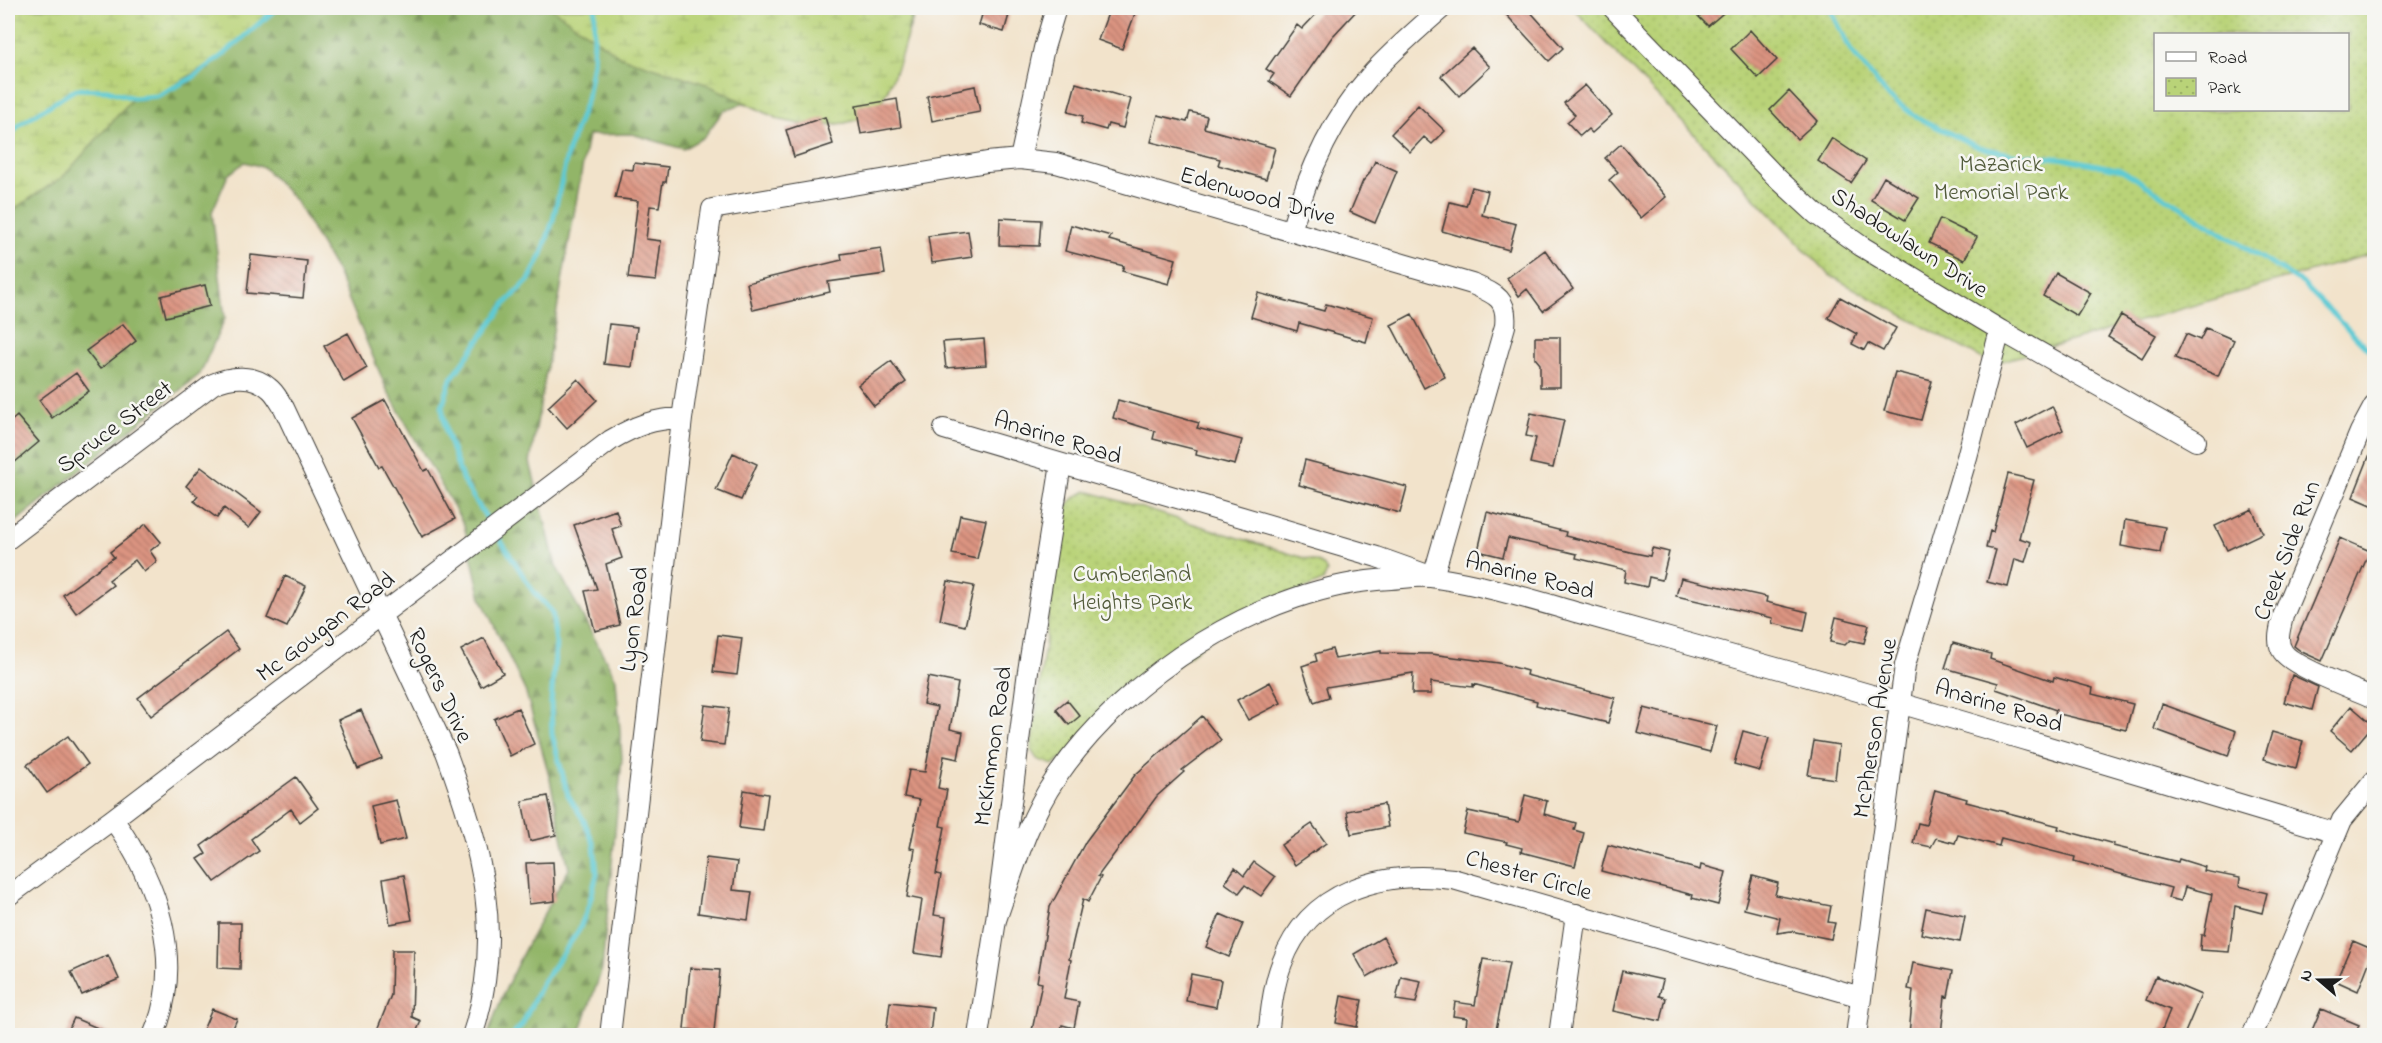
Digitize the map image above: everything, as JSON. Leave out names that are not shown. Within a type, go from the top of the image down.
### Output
[{"type":"street","points":[[1020,159],[1044,48],[1056,8]]},
{"type":"street","points":[[1290,231],[1311,172],[1346,107],[1368,78],[1393,52],[1442,8]]},
{"type":"street","name":"Shadowlawn Drive","points":[[1613,8],[1776,177],[1816,214],[1861,246],[2000,330],[2196,441]]},
{"type":"street","name":"Edenwood Drive","points":[[712,209],[987,162],[1020,159],[1056,163],[1472,284],[1494,294],[1502,302],[1506,313],[1505,326],[1433,577]]},
{"type":"street","name":"Lyon Road","points":[[610,1035],[682,420],[712,209]]},
{"type":"street","name":"McPherson Avenue","points":[[1856,1035],[1905,665],[1967,457],[2000,330]]},
{"type":"street","name":"Spruce Street","points":[[8,539],[213,384],[236,377],[259,382]]},
{"type":"street","name":"Rogers Drive","points":[[259,382],[270,388],[284,408],[446,752],[462,798],[476,845],[487,904],[489,953],[485,989],[472,1035]]},
{"type":"street","name":"Creek Side Run","points":[[2374,406],[2360,432],[2283,616],[2278,637],[2282,652],[2294,662],[2374,698]]},
{"type":"street","name":"Mc Gougan Road","points":[[8,896],[113,819],[611,440],[644,424],[668,418],[682,420]]},
{"type":"street","name":"Anarine Road","points":[[944,429],[1377,557],[1433,577],[1520,597],[1900,702],[2336,833]]},
{"type":"street","name":"McKimmon Road","points":[[978,1035],[996,920],[1028,671],[1061,464]]},
{"type":"street","name":"Anarine Road","points":[[996,920],[1029,826],[1054,781],[1087,737],[1146,683],[1209,639],[1252,616],[1297,597],[1332,586],[1368,580],[1433,577]]},
{"type":"street","points":[[2252,1035],[2342,820],[2374,780]]},
{"type":"street","points":[[113,819],[130,843],[147,876],[160,910],[165,934],[168,958],[167,982],[164,1006],[153,1035]]},
{"type":"street","name":"Chester Circle","points":[[1268,1035],[1275,985],[1282,962],[1293,940],[1308,921],[1326,904],[1358,887],[1381,879],[1404,876],[1453,879],[1861,997]]},
{"type":"street","points":[[1559,1035],[1576,914]]},
{"type":"green space","points":[[8,8],[917,8],[887,92],[845,123],[781,120],[745,103],[723,111],[704,137],[683,149],[632,134],[588,135],[530,462],[556,566],[616,679],[622,758],[602,969],[579,1035],[488,1035],[514,971],[569,869],[549,775],[526,693],[481,598],[464,525],[387,390],[338,274],[295,200],[263,167],[245,162],[228,175],[212,212],[225,318],[200,374],[8,528]]},
{"type":"green space","points":[[8,8],[277,8],[223,55],[157,96],[133,98],[63,177],[8,213]]},
{"type":"green space","points":[[551,8],[912,8],[907,36],[898,63],[874,115],[845,123],[814,127],[781,120],[706,84],[621,57]]},
{"type":"green space","name":"Mazarick Memorial Park","points":[[1573,8],[2374,8],[2374,253],[1992,364],[1829,275]]},
{"type":"green space","name":"Cumberland Heights Park","points":[[1087,491],[1317,562],[1324,566],[1327,572],[1323,581],[1235,619],[1053,765],[1037,759],[1031,750],[1062,517],[1071,501]]},
{"type":"building","points":[[984,8],[1011,8],[1004,32],[979,25]]},
{"type":"building","points":[[1110,8],[1137,8],[1122,49],[1098,40]]},
{"type":"building","points":[[1322,8],[1359,8],[1332,37],[1291,96],[1269,81],[1274,74],[1266,69],[1297,25],[1302,29]]},
{"type":"building","points":[[1500,8],[1527,8],[1563,48],[1549,61]]},
{"type":"building","points":[[1690,8],[1729,8],[1708,26]]},
{"type":"building","points":[[1750,30],[1777,60],[1758,78],[1731,49]]},
{"type":"building","points":[[1472,48],[1490,67],[1459,96],[1441,76]]},
{"type":"building","points":[[1076,83],[1131,99],[1123,128],[1108,124],[1106,130],[1081,123],[1083,116],[1068,112]]},
{"type":"building","points":[[1585,85],[1612,115],[1592,133],[1588,129],[1580,136],[1567,122],[1575,115],[1564,103]]},
{"type":"building","points":[[975,86],[980,112],[932,121],[927,96]]},
{"type":"building","points":[[1789,91],[1817,121],[1797,139],[1770,110]]},
{"type":"building","points":[[897,99],[901,127],[861,134],[856,106]]},
{"type":"building","points":[[1418,105],[1445,131],[1432,144],[1424,137],[1410,152],[1391,134]]},
{"type":"building","points":[[1190,112],[1207,116],[1204,128],[1275,148],[1266,179],[1218,165],[1220,159],[1151,142],[1158,115],[1187,122]]},
{"type":"building","points":[[825,117],[833,144],[794,157],[786,130]]},
{"type":"building","points":[[1832,138],[1866,161],[1851,183],[1818,161]]},
{"type":"building","points":[[1621,144],[1666,197],[1641,218],[1609,180],[1618,172],[1605,158]]},
{"type":"building","points":[[1375,161],[1397,171],[1375,223],[1350,212],[1363,181]]},
{"type":"building","points":[[634,163],[668,167],[659,207],[650,206],[646,239],[661,241],[656,281],[628,278],[638,201],[615,198],[622,169],[633,170]]},
{"type":"building","points":[[1884,177],[1919,198],[1905,220],[1871,200]]},
{"type":"building","points":[[1472,187],[1488,191],[1482,215],[1516,224],[1509,250],[1442,231],[1450,202],[1466,206]]},
{"type":"building","points":[[1000,218],[1041,220],[1039,246],[999,245]]},
{"type":"building","points":[[1940,219],[1977,237],[1964,260],[1929,243]]},
{"type":"building","points":[[1071,225],[1111,236],[1109,240],[1176,259],[1169,284],[1122,271],[1124,266],[1065,251]]},
{"type":"building","points":[[968,231],[972,257],[932,263],[928,236]]},
{"type":"building","points":[[881,248],[885,274],[828,282],[830,292],[753,310],[747,283],[842,260],[841,254]]},
{"type":"building","points":[[1545,250],[1573,289],[1543,311],[1527,289],[1519,296],[1507,278]]},
{"type":"building","points":[[251,255],[307,261],[303,298],[247,293]]},
{"type":"building","points":[[2056,273],[2091,293],[2077,316],[2043,296]]},
{"type":"building","points":[[205,285],[210,306],[166,317],[161,296]]},
{"type":"building","points":[[1258,293],[1324,311],[1326,304],[1373,317],[1366,342],[1299,323],[1297,331],[1251,317]]},
{"type":"building","points":[[1840,297],[1896,328],[1883,351],[1868,343],[1864,350],[1852,344],[1857,334],[1828,318]]},
{"type":"building","points":[[1412,314],[1445,377],[1424,388],[1391,325]]},
{"type":"building","points":[[2121,315],[2156,335],[2142,358],[2108,337]]},
{"type":"building","points":[[123,324],[136,341],[100,369],[86,351]]},
{"type":"building","points":[[609,324],[637,327],[632,367],[604,364]]},
{"type":"building","points":[[2206,328],[2234,340],[2218,376],[2175,358],[2186,334],[2200,340]]},
{"type":"building","points":[[348,333],[367,368],[344,382],[324,346]]},
{"type":"building","points":[[1535,337],[1560,337],[1560,387],[1540,387],[1540,364],[1535,358]]},
{"type":"building","points":[[984,339],[986,365],[946,368],[943,342]]},
{"type":"building","points":[[891,361],[906,382],[874,406],[858,385]]},
{"type":"building","points":[[1895,372],[1932,381],[1921,420],[1884,411]]},
{"type":"building","points":[[76,373],[89,391],[52,418],[39,400]]},
{"type":"building","points":[[578,379],[597,400],[567,428],[548,407]]},
{"type":"building","points":[[385,400],[424,471],[428,469],[455,519],[422,537],[352,418]]},
{"type":"building","points":[[1118,400],[1199,423],[1197,428],[1242,440],[1235,465],[1196,455],[1197,450],[1153,439],[1155,431],[1113,418]]},
{"type":"building","points":[[2052,406],[2063,430],[2027,448],[2016,425]]},
{"type":"building","points":[[1531,413],[1564,420],[1553,468],[1530,463],[1536,438],[1526,436]]},
{"type":"building","points":[[17,416],[39,442],[8,468],[8,424]]},
{"type":"building","points":[[2374,444],[2374,506],[2353,497]]},
{"type":"building","points":[[733,453],[757,464],[741,500],[716,490]]},
{"type":"building","points":[[1305,460],[1407,487],[1400,513],[1299,485]]},
{"type":"building","points":[[201,467],[261,512],[249,528],[224,508],[217,518],[194,501],[198,496],[186,486]]},
{"type":"building","points":[[2008,474],[2034,480],[2019,538],[2031,542],[2025,562],[2015,559],[2008,587],[1987,582],[1996,550],[1986,548],[1990,531],[1993,532]]},
{"type":"building","points":[[2252,509],[2263,533],[2227,550],[2215,526]]},
{"type":"building","points":[[616,510],[621,526],[612,529],[622,558],[606,564],[620,625],[595,631],[585,591],[597,589],[574,525]]},
{"type":"building","points":[[1487,512],[1566,532],[1565,536],[1630,552],[1650,556],[1652,548],[1669,552],[1662,580],[1649,577],[1647,587],[1624,582],[1626,570],[1576,558],[1577,554],[1508,538],[1503,557],[1478,551]]},
{"type":"building","points":[[960,515],[986,520],[977,559],[952,554]]},
{"type":"building","points":[[2125,520],[2165,527],[2160,553],[2121,546]]},
{"type":"building","points":[[146,524],[161,542],[150,551],[157,561],[144,572],[135,560],[109,580],[113,585],[76,613],[63,595],[114,557],[110,552]]},
{"type":"building","points":[[2340,538],[2370,551],[2322,661],[2294,646]]},
{"type":"building","points":[[285,576],[306,586],[287,627],[267,618]]},
{"type":"building","points":[[1681,578],[1767,597],[1766,602],[1808,612],[1804,631],[1772,623],[1773,618],[1676,596]]},
{"type":"building","points":[[948,581],[974,586],[965,626],[940,620]]},
{"type":"building","points":[[1836,617],[1869,625],[1864,643],[1850,640],[1845,645],[1830,642]]},
{"type":"building","points":[[226,632],[239,649],[151,716],[138,698]]},
{"type":"building","points":[[718,635],[742,638],[737,675],[713,672]]},
{"type":"building","points":[[484,638],[503,673],[481,686],[461,650]]},
{"type":"building","points":[[1953,643],[1991,654],[1990,659],[2053,681],[2054,677],[2093,688],[2092,694],[2133,704],[2126,730],[2055,713],[2056,710],[1996,689],[1998,683],[1945,668]]},
{"type":"building","points":[[1332,649],[1335,659],[1381,651],[1381,653],[1431,654],[1499,663],[1527,671],[1526,675],[1615,698],[1608,723],[1536,705],[1537,701],[1473,684],[1473,687],[1431,682],[1431,694],[1412,694],[1413,673],[1326,687],[1329,697],[1314,702],[1302,666],[1317,661],[1315,654]]},
{"type":"building","points":[[2292,675],[2318,687],[2312,710],[2284,702]]},
{"type":"building","points":[[928,677],[958,683],[950,729],[963,732],[958,759],[944,756],[938,788],[947,790],[940,826],[945,827],[936,874],[941,875],[934,915],[946,917],[941,957],[914,953],[922,900],[907,897],[915,849],[910,848],[920,800],[904,797],[909,770],[925,772],[937,707],[923,704]]},
{"type":"building","points":[[1270,682],[1281,703],[1248,720],[1237,700]]},
{"type":"building","points":[[1067,700],[1080,716],[1069,725],[1056,709]]},
{"type":"building","points":[[2162,704],[2236,731],[2228,756],[2154,729]]},
{"type":"building","points":[[705,705],[729,708],[724,745],[700,742]]},
{"type":"building","points":[[2351,706],[2373,725],[2352,750],[2330,731]]},
{"type":"building","points":[[518,708],[534,744],[510,756],[494,719]]},
{"type":"building","points":[[1644,708],[1717,726],[1710,752],[1637,733]]},
{"type":"building","points":[[361,710],[382,759],[358,769],[338,720]]},
{"type":"building","points":[[1202,716],[1221,740],[1182,770],[1184,772],[1157,796],[1098,876],[1101,877],[1088,902],[1083,899],[1069,959],[1071,960],[1064,999],[1079,1002],[1074,1028],[1062,1025],[1060,1035],[1031,1035],[1042,983],[1037,982],[1050,907],[1086,841],[1135,775]]},
{"type":"building","points":[[1743,731],[1769,738],[1760,771],[1734,764]]},
{"type":"building","points":[[2272,732],[2303,741],[2296,768],[2264,759]]},
{"type":"building","points":[[68,736],[88,764],[47,793],[27,765]]},
{"type":"building","points":[[1814,741],[1839,745],[1835,779],[1808,775]]},
{"type":"building","points":[[296,777],[318,808],[300,822],[291,809],[251,839],[259,851],[215,882],[198,859],[206,854],[201,846]]},
{"type":"building","points":[[744,790],[768,794],[763,831],[739,828]]},
{"type":"building","points":[[1935,790],[1967,799],[1966,802],[2059,826],[2058,829],[2114,844],[2113,846],[2178,862],[2179,859],[2205,867],[2204,871],[2240,878],[2239,886],[2267,893],[2262,913],[2235,906],[2229,952],[2200,950],[2201,935],[2204,935],[2212,894],[2185,887],[2181,901],[2168,898],[2171,888],[2074,861],[2075,857],[2001,838],[1999,846],[1958,835],[1955,843],[1936,838],[1931,847],[1913,843],[1918,823],[1926,825]]},
{"type":"building","points":[[1525,795],[1547,801],[1544,814],[1576,823],[1574,830],[1584,833],[1575,866],[1521,852],[1522,848],[1506,844],[1507,842],[1463,833],[1468,811],[1519,822]]},
{"type":"building","points":[[548,796],[556,835],[530,841],[522,801]]},
{"type":"building","points":[[396,800],[406,839],[380,845],[371,806]]},
{"type":"building","points":[[1384,804],[1388,827],[1351,834],[1347,811]]},
{"type":"building","points":[[1312,824],[1326,843],[1295,865],[1281,845]]},
{"type":"building","points":[[1608,845],[1700,870],[1701,865],[1726,872],[1718,905],[1692,898],[1693,895],[1601,871]]},
{"type":"building","points":[[706,858],[737,862],[733,890],[752,892],[748,920],[698,913]]},
{"type":"building","points":[[553,862],[555,901],[529,904],[526,863]]},
{"type":"building","points":[[1254,862],[1275,877],[1261,896],[1245,885],[1239,893],[1225,883],[1235,868],[1244,876]]},
{"type":"building","points":[[404,875],[412,920],[390,924],[383,879]]},
{"type":"building","points":[[1753,876],[1778,883],[1775,895],[1831,906],[1828,922],[1835,923],[1831,939],[1791,931],[1777,933],[1780,918],[1744,909]]},
{"type":"building","points":[[1926,908],[1965,916],[1960,942],[1921,934]]},
{"type":"building","points":[[1220,914],[1243,924],[1229,957],[1206,947]]},
{"type":"building","points":[[219,923],[241,923],[240,969],[218,968]]},
{"type":"building","points":[[1383,937],[1396,960],[1367,977],[1354,954]]},
{"type":"building","points":[[2353,941],[2374,950],[2358,991],[2336,981]]},
{"type":"building","points":[[392,950],[414,950],[412,1017],[421,1021],[415,1035],[375,1035],[391,995]]},
{"type":"building","points":[[108,955],[119,979],[82,995],[71,972]]},
{"type":"building","points":[[1483,959],[1509,963],[1495,1035],[1465,1035],[1467,1018],[1453,1016],[1455,1002],[1475,1005]]},
{"type":"building","points":[[1913,963],[1953,971],[1948,997],[1945,996],[1941,1035],[1909,1035],[1913,990],[1908,989]]},
{"type":"building","points":[[690,968],[720,970],[714,1032],[684,1029]]},
{"type":"building","points":[[1622,971],[1663,980],[1659,996],[1666,998],[1661,1021],[1613,1011]]},
{"type":"building","points":[[1191,974],[1221,980],[1216,1007],[1186,1001]]},
{"type":"building","points":[[2156,976],[2201,995],[2184,1035],[2160,1035],[2170,1010],[2146,1000]]},
{"type":"building","points":[[1401,977],[1421,981],[1416,1003],[1396,1000]]},
{"type":"building","points":[[1341,996],[1362,1000],[1357,1027],[1336,1023]]},
{"type":"building","points":[[890,1002],[933,1007],[930,1035],[886,1035]]},
{"type":"building","points":[[212,1009],[237,1019],[230,1035],[201,1035]]},
{"type":"building","points":[[2321,1009],[2359,1025],[2355,1035],[2310,1035]]},
{"type":"building","points":[[74,1018],[114,1035],[66,1035]]},
{"type":"waterway","points":[[8,138],[20,124],[76,89],[107,90],[133,98],[157,96],[192,78],[223,55],[277,8]]},
{"type":"waterway","points":[[491,525],[463,481],[446,432],[442,407],[451,379],[506,303],[529,280],[542,254],[553,220],[568,151],[587,98],[593,62],[595,8]]},
{"type":"waterway","points":[[1830,8],[1851,51],[1889,97],[1918,118],[1978,147],[2011,154],[2068,159],[2122,170],[2303,284],[2374,355]]},
{"type":"waterway","points":[[496,533],[533,591],[552,612],[556,643],[551,703],[552,734],[568,795],[583,819],[594,844],[597,874],[588,908],[579,930],[542,983],[522,1025],[512,1036]]}]
